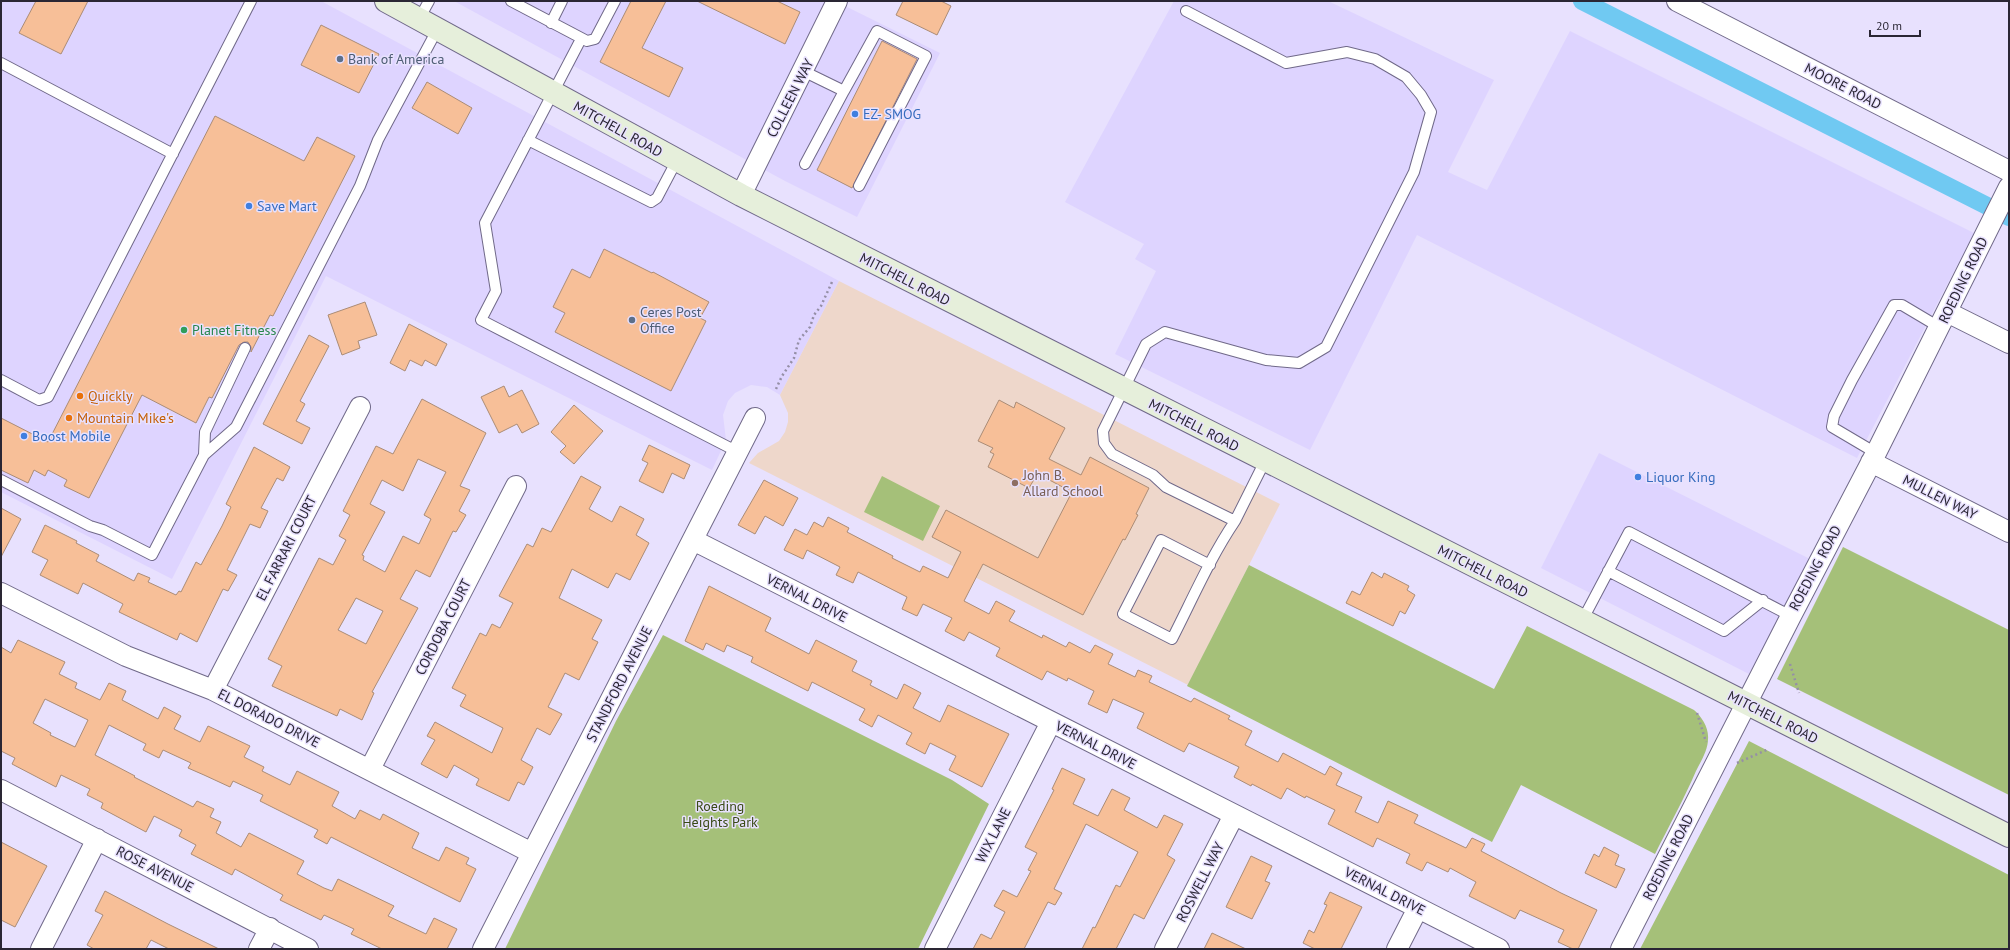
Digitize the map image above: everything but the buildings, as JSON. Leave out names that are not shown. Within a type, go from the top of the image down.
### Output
[{"type":"street","name":"MITCHELL ROAD","points":[[386,1],[428,17],[552,92],[741,195],[2009,836]]},
{"type":"street","name":"COLLEEN WAY","points":[[741,195],[838,1]]},
{"type":"street","name":"MOORE ROAD","points":[[1677,1],[2009,171]]},
{"type":"street","name":"ROEDING ROAD","points":[[1621,949],[1790,616],[1874,457],[2006,193]]},
{"type":"street","points":[[1943,320],[2009,344]]},
{"type":"street","name":"EL FARRARI COURT","points":[[213,690],[360,406]]},
{"type":"street","name":"STANDFORD AVENUE","points":[[483,949],[755,418]]},
{"type":"street","name":"MULLEN WAY","points":[[1874,457],[2009,532]]},
{"type":"street","name":"CORDOBA COURT","points":[[370,769],[516,486]]},
{"type":"street","name":"VERNAL DRIVE","points":[[692,540],[1499,949]]},
{"type":"street","name":"EL DORADO DRIVE","points":[[1,593],[126,656],[213,690],[532,853]]},
{"type":"street","name":"WIX LANE","points":[[935,949],[1051,722]]},
{"type":"street","name":"ROSE AVENUE","points":[[1,790],[308,949]]},
{"type":"street","name":"ROSWELL WAY","points":[[1165,949],[1234,815]]},
{"type":"street","points":[[41,949],[97,839]]},
{"type":"street","points":[[1397,949],[1418,908]]},
{"type":"street","points":[[259,949],[270,928]]},
{"type":"lane","points":[[1,380],[39,400],[48,397],[251,1]]},
{"type":"lane","points":[[511,1],[587,41],[595,39],[615,1]]},
{"type":"lane","points":[[551,22],[562,1]]},
{"type":"lane","points":[[1186,11],[1286,63],[1347,52],[1375,59],[1406,77],[1431,112],[1414,172],[1326,347],[1299,363],[1266,360],[1165,332],[1146,344],[1123,389],[1103,431],[1104,443],[1110,452],[1153,475],[1166,487],[1234,521]]},
{"type":"lane","points":[[1,480],[90,526],[103,530],[152,555],[204,456],[236,427],[360,186],[428,17]]},
{"type":"lane","points":[[805,164],[877,31],[926,56],[859,186]]},
{"type":"lane","points":[[581,39],[485,223],[496,291],[481,320],[738,452]]},
{"type":"lane","points":[[1,63],[173,154]]},
{"type":"lane","points":[[803,71],[844,91]]},
{"type":"lane","points":[[528,140],[651,202],[657,198],[677,160]]},
{"type":"lane","points":[[1874,457],[1832,427],[1837,410],[1894,305],[1902,305],[1943,320]]},
{"type":"lane","points":[[204,456],[204,432],[245,348]]},
{"type":"lane","points":[[1210,565],[1161,540],[1123,614],[1172,639],[1265,461]]},
{"type":"lane","points":[[1582,621],[1629,532],[1763,600],[1790,616]]},
{"type":"lane","points":[[1608,571],[1724,631],[1763,600]]},
{"type":"path","points":[[776,389],[782,376],[794,358],[800,340],[810,327],[814,315],[821,306],[832,282]]},
{"type":"path","points":[[1790,664],[1799,693]]},
{"type":"path","points":[[1697,713],[1707,746]]},
{"type":"path","points":[[1737,763],[1769,749]]},
{"type":"shaded area","points":[[1,1],[321,1],[839,281],[780,395],[767,387],[751,385],[735,393],[728,401],[723,415],[726,440],[712,470],[326,276],[172,579],[1,492]]},
{"type":"shaded area","points":[[454,1],[835,1],[940,53],[857,217],[785,181]]},
{"type":"shaded area","points":[[1174,1],[1328,1],[1494,80],[1448,172],[1487,190],[1570,31],[1974,233],[1857,458],[1417,235],[1310,450],[1115,354],[1156,271],[1135,259],[1144,244],[1065,202]]},
{"type":"shaded area","name":"John B. Allard School","points":[[839,281],[1280,504],[1188,685],[749,463],[758,453],[779,441],[785,432],[788,422],[788,413],[780,395]]},
{"type":"shaded area","points":[[1599,453],[1810,559],[1749,674],[1541,568]]},
{"type":"green space","points":[[882,476],[940,506],[923,541],[864,512]]},
{"type":"green space","points":[[1843,547],[2009,630],[2009,795],[1777,679]]},
{"type":"green space","points":[[1249,565],[1494,689],[1527,626],[1694,710],[1700,716],[1706,727],[1708,735],[1707,747],[1655,854],[1521,785],[1492,842],[1187,686]]},
{"type":"green space","name":"Roeding Heights Park","points":[[663,635],[952,780],[989,804],[918,949],[505,949],[616,721]]},
{"type":"green space","points":[[1749,741],[2009,875],[2009,949],[1640,949]]},
{"type":"waterway","points":[[1582,1],[2009,217]]},
{"type":"place","name":"Bank of America","points":[[340,59]]},
{"type":"place","name":"EZ- SMOG","points":[[855,114]]},
{"type":"place","name":"Save Mart","points":[[249,206]]},
{"type":"place","name":"Ceres Post Office","points":[[632,320]]},
{"type":"place","name":"Planet Fitness","points":[[184,330]]},
{"type":"place","name":"Quickly","points":[[80,396]]},
{"type":"place","name":"Mountain Mike's","points":[[69,418]]},
{"type":"place","name":"Boost Mobile","points":[[24,436]]},
{"type":"place","name":"Liquor King","points":[[1638,477]]},
{"type":"place","name":"John B. Allard School","points":[[1015,483]]}]
